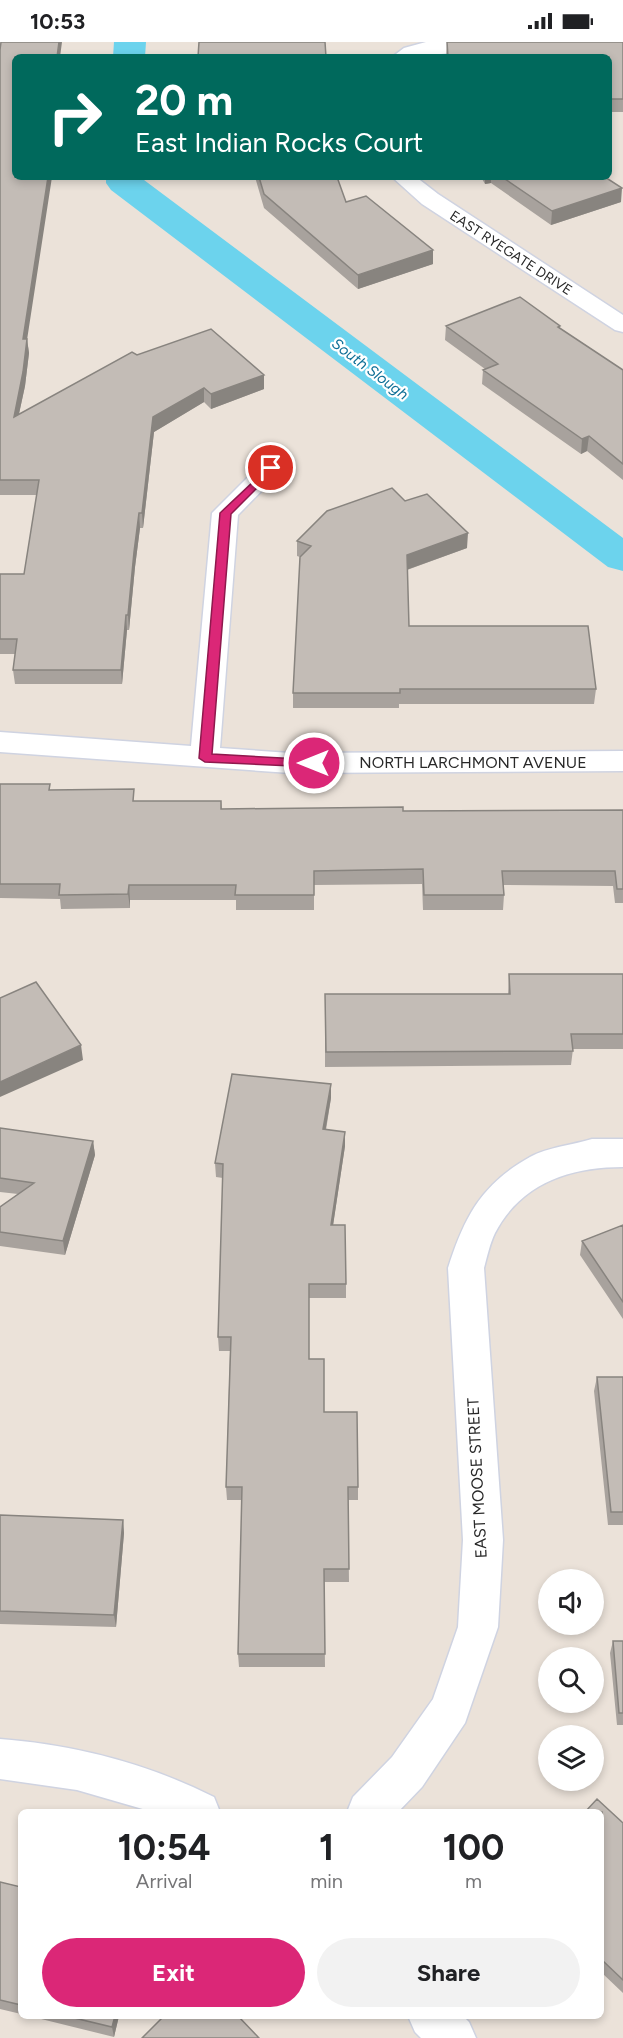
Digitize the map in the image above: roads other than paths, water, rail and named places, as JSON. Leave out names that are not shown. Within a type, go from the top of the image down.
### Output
[{"type":"street","points":[[411,54],[444,45],[516,45]]},
{"type":"street","name":"EAST RYEGATE DRIVE","points":[[406,180],[415,189],[623,325]]},
{"type":"street","points":[[205,758],[225,513],[271,468]]},
{"type":"street","name":"NORTH LARCHMONT AVENUE","points":[[0,742],[290,763],[623,761]]},
{"type":"street","name":"EAST MOOSE STREET","points":[[371,1809],[407,1772],[450,1708],[478,1627],[483,1540],[465,1268],[479,1227],[505,1194],[543,1166],[592,1153],[623,1153]]},
{"type":"street","points":[[0,1759],[38,1762],[110,1774],[177,1800],[194,1809]]},
{"type":"street","points":[[434,2019],[453,2038]]},
{"type":"waterway","name":"South Slough","points":[[129,54],[130,42]]},
{"type":"waterway","name":"South Slough","points":[[123,180],[123,183],[623,558]]}]
